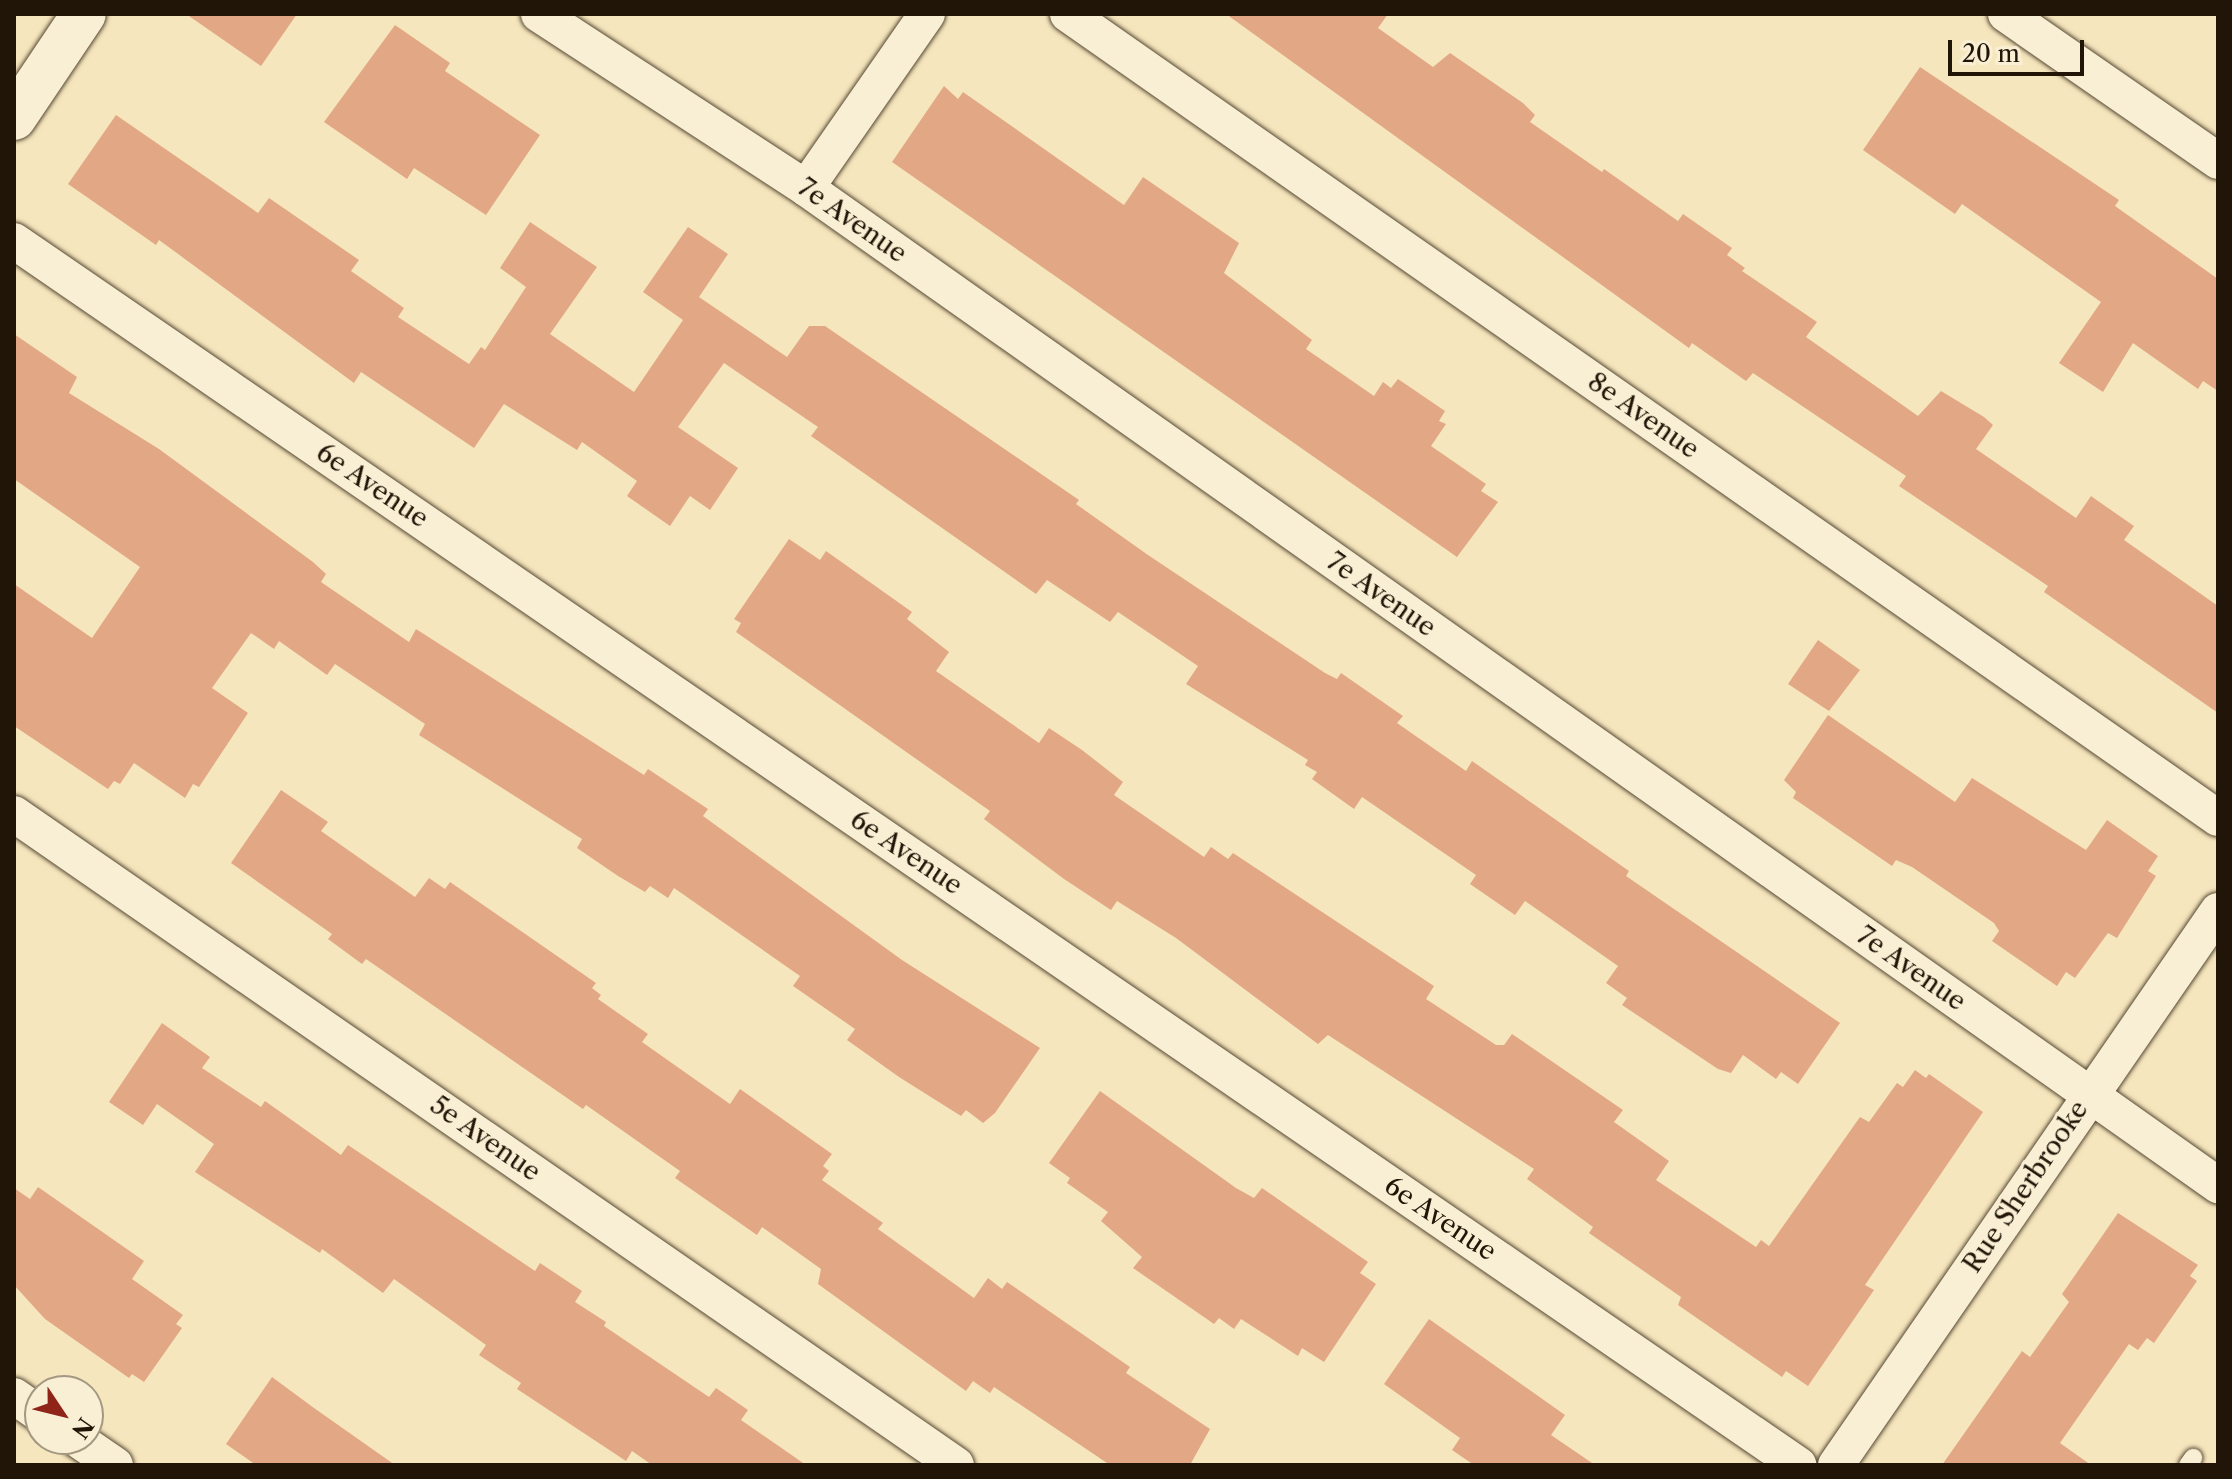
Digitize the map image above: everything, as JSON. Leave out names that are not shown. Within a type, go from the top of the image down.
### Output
[{"type":"street","points":[[14,118],[84,14]]},
{"type":"street","name":"7e Avenue","points":[[539,14],[806,188],[2218,1185]]},
{"type":"street","points":[[806,188],[927,14]]},
{"type":"street","name":"8e Avenue","points":[[1068,14],[2218,818]]},
{"type":"street","points":[[2006,14],[2218,161]]},
{"type":"street","name":"6e Avenue","points":[[14,241],[1798,1465]]},
{"type":"street","name":"5e Avenue","points":[[14,814],[956,1465]]},
{"type":"street","name":"Rue Sherbrooke","points":[[1836,1465],[2218,911]]},
{"type":"building","points":[[186,14],[297,14],[261,66]]},
{"type":"building","points":[[1226,14],[1388,14],[1378,28],[1433,67],[1450,53],[1523,103],[1535,115],[1530,122],[1602,172],[1604,169],[1678,221],[1683,214],[1732,248],[1727,255],[1745,268],[1742,271],[1817,322],[1806,337],[1918,416],[1941,391],[1984,417],[1993,425],[1976,449],[2076,518],[2091,496],[2134,526],[2124,540],[2218,606],[2218,713],[2044,592],[2048,586],[1899,486],[1906,476],[1753,373],[1746,381],[1692,343],[1689,348]]},
{"type":"building","points":[[395,25],[450,63],[445,71],[540,135],[486,215],[414,168],[407,179],[324,122]]},
{"type":"building","points":[[1920,67],[2119,200],[2115,206],[2218,279],[2218,391],[2203,381],[2198,389],[2133,343],[2103,392],[2059,363],[2101,302],[1962,204],[1955,214],[1863,150]]},
{"type":"building","points":[[944,86],[958,99],[963,92],[1124,205],[1143,177],[1239,243],[1224,273],[1312,340],[1306,349],[1374,396],[1383,382],[1391,388],[1398,379],[1445,411],[1439,421],[1446,424],[1431,446],[1486,484],[1481,491],[1498,502],[1457,557],[892,162]]},
{"type":"building","points":[[116,115],[258,213],[269,198],[359,260],[351,271],[404,308],[398,317],[469,364],[481,347],[485,350],[526,287],[500,268],[530,222],[597,267],[550,334],[634,392],[683,320],[643,292],[688,227],[728,254],[699,297],[787,357],[809,326],[825,326],[1079,500],[1076,504],[1148,555],[1325,673],[1337,679],[1341,673],[1403,716],[1397,723],[1466,771],[1472,761],[1629,871],[1626,876],[1840,1023],[1798,1084],[1781,1072],[1776,1079],[1743,1055],[1731,1073],[1718,1069],[1622,1005],[1627,998],[1606,983],[1618,966],[1525,901],[1515,915],[1470,884],[1476,875],[1362,797],[1354,809],[1312,779],[1317,772],[1305,765],[1308,760],[1186,684],[1198,666],[1118,612],[1110,622],[1047,580],[1036,594],[811,436],[818,427],[724,363],[678,427],[738,468],[710,510],[690,496],[670,526],[627,496],[637,481],[582,442],[577,450],[504,404],[474,448],[361,372],[354,383],[159,240],[156,245],[68,184]]},
{"type":"building","points":[[14,334],[77,377],[69,393],[159,449],[313,562],[326,574],[321,582],[409,642],[416,629],[644,775],[648,769],[708,809],[703,816],[902,960],[1040,1048],[995,1113],[983,1123],[966,1110],[961,1116],[899,1077],[847,1040],[855,1029],[793,986],[800,976],[674,888],[668,898],[650,886],[645,892],[618,876],[577,848],[582,839],[419,735],[425,724],[335,664],[327,675],[279,641],[274,649],[251,633],[212,688],[248,713],[199,787],[193,784],[185,798],[134,763],[120,784],[114,781],[108,789],[14,726],[14,584],[92,638],[140,567],[14,479]]},
{"type":"building","points":[[789,539],[820,560],[826,551],[912,612],[907,619],[949,652],[936,671],[1039,743],[1049,728],[1082,750],[1123,782],[1114,795],[1204,857],[1211,847],[1228,859],[1233,853],[1434,986],[1426,999],[1496,1045],[1504,1045],[1512,1034],[1623,1110],[1614,1122],[1669,1161],[1656,1180],[1756,1247],[1761,1240],[1769,1246],[1860,1117],[1869,1122],[1897,1083],[1903,1087],[1915,1070],[1926,1078],[1929,1074],[1983,1112],[1865,1285],[1874,1290],[1808,1386],[1786,1371],[1782,1377],[1678,1305],[1681,1297],[1589,1233],[1593,1227],[1527,1179],[1534,1169],[1328,1035],[1318,1044],[1176,938],[1117,901],[1111,910],[1064,879],[984,819],[990,811],[736,632],[741,623],[734,619]]},
{"type":"building","points":[[1818,640],[1860,670],[1829,711],[1788,684]]},
{"type":"building","points":[[1828,715],[1955,802],[1972,778],[2086,850],[2107,820],[2158,856],[2148,871],[2156,876],[2117,938],[2108,933],[2075,978],[2066,972],[2057,986],[1992,941],[1999,931],[1994,923],[1912,867],[1896,860],[1892,866],[1793,798],[1796,792],[1784,780]]},
{"type":"building","points":[[281,790],[328,822],[321,831],[415,897],[429,878],[445,889],[450,882],[596,983],[592,988],[601,995],[598,999],[648,1034],[642,1042],[730,1104],[740,1089],[832,1154],[823,1166],[829,1171],[822,1180],[883,1223],[878,1229],[974,1298],[988,1278],[1002,1289],[1007,1282],[1130,1367],[1126,1373],[1210,1429],[1190,1465],[1110,1465],[994,1387],[990,1393],[973,1381],[966,1391],[818,1284],[821,1269],[762,1227],[757,1235],[675,1178],[680,1171],[586,1105],[583,1109],[366,959],[362,964],[328,939],[332,934],[231,863]]},
{"type":"building","points":[[162,1023],[210,1057],[202,1068],[261,1107],[265,1101],[341,1155],[348,1145],[535,1271],[540,1263],[582,1291],[575,1302],[606,1322],[604,1326],[709,1397],[716,1388],[748,1410],[741,1420],[806,1465],[652,1465],[632,1451],[626,1461],[517,1389],[521,1383],[479,1355],[486,1345],[394,1279],[383,1293],[322,1249],[320,1253],[195,1172],[214,1144],[157,1104],[143,1125],[109,1102]]},
{"type":"building","points":[[1100,1091],[1236,1188],[1254,1198],[1262,1188],[1368,1262],[1360,1273],[1376,1284],[1324,1362],[1302,1348],[1298,1356],[1241,1319],[1234,1329],[1219,1318],[1214,1324],[1133,1268],[1142,1257],[1101,1221],[1108,1212],[1067,1183],[1070,1178],[1049,1163]]},
{"type":"building","points":[[38,1187],[144,1261],[132,1279],[183,1315],[176,1324],[182,1328],[144,1382],[132,1374],[129,1378],[45,1319],[14,1285],[14,1188],[30,1199]]},
{"type":"building","points":[[2118,1213],[2198,1265],[2190,1276],[2197,1281],[2154,1343],[2147,1338],[2138,1350],[2129,1344],[2060,1443],[2091,1465],[1942,1465],[2022,1351],[2030,1357],[2069,1302],[2062,1294]]},
{"type":"building","points":[[1429,1319],[1565,1415],[1551,1435],[1595,1465],[1474,1465],[1452,1450],[1460,1438],[1384,1384]]},
{"type":"building","points":[[272,1377],[395,1465],[256,1465],[226,1444]]}]
